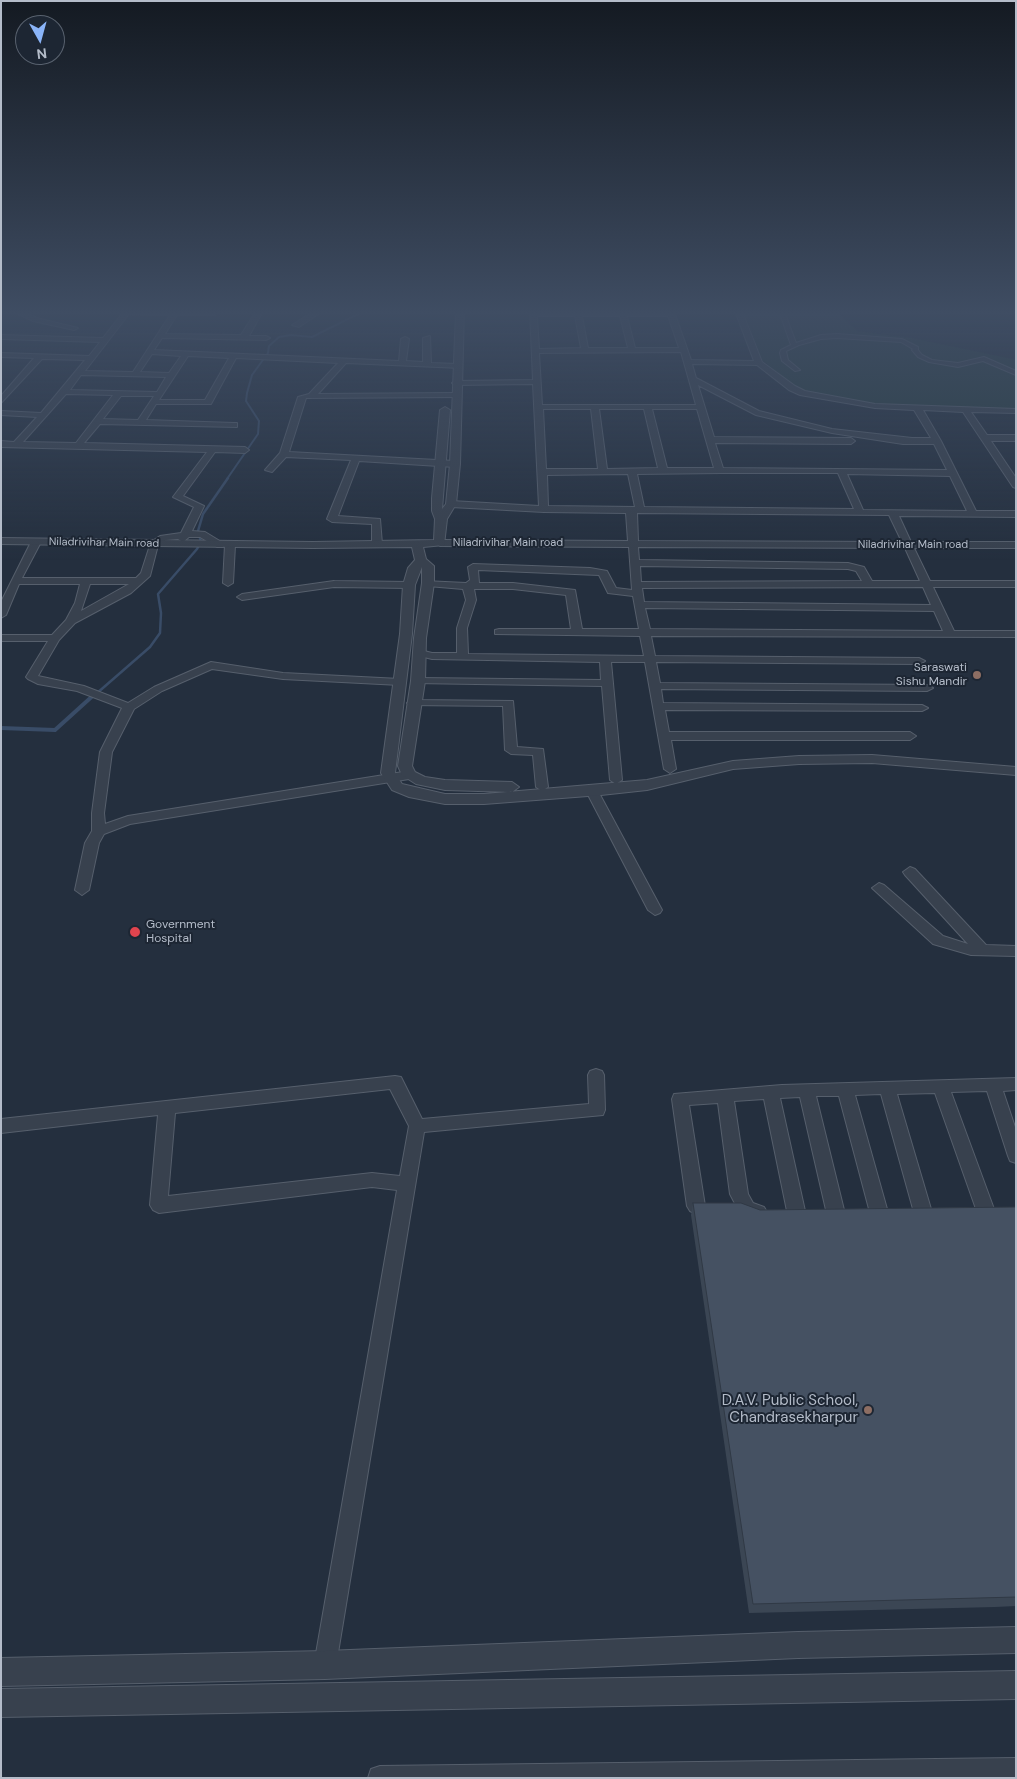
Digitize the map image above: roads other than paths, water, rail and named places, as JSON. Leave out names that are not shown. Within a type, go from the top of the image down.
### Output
[{"type":"street","points":[[16,445],[41,415],[62,394]]},
{"type":"street","points":[[118,394],[208,402],[213,394]]},
{"type":"street","points":[[78,446],[118,394]]},
{"type":"street","points":[[140,423],[160,394]]},
{"type":"street","points":[[537,394],[544,510]]},
{"type":"street","points":[[697,394],[719,471]]},
{"type":"street","points":[[721,394],[756,413],[832,431],[912,441]]},
{"type":"street","points":[[808,394],[847,402],[918,409],[1016,411]]},
{"type":"street","points":[[268,470],[284,454],[302,398],[312,395],[451,395]]},
{"type":"street","points":[[440,543],[440,519],[437,511],[441,463],[451,395]]},
{"type":"street","points":[[440,519],[451,504],[456,464],[451,395]]},
{"type":"street","points":[[538,407],[701,408]]},
{"type":"street","points":[[595,407],[603,471]]},
{"type":"street","points":[[647,407],[663,471]]},
{"type":"street","points":[[918,409],[937,441],[972,514]]},
{"type":"street","points":[[966,410],[1016,485]]},
{"type":"street","points":[[1,413],[41,415]]},
{"type":"street","points":[[756,413],[761,422]]},
{"type":"street","points":[[98,421],[234,425]]},
{"type":"street","points":[[765,431],[769,440]]},
{"type":"street","points":[[984,438],[1016,438]]},
{"type":"street","points":[[711,440],[937,441]]},
{"type":"street","points":[[1,444],[245,450]]},
{"type":"street","points":[[183,541],[199,506],[178,497],[213,449]]},
{"type":"street","points":[[284,454],[456,464]]},
{"type":"street","points":[[356,458],[344,484],[332,519],[377,521],[377,544]]},
{"type":"street","points":[[632,471],[636,511],[634,544],[636,589],[670,769]]},
{"type":"street","points":[[542,472],[841,471],[952,473]]},
{"type":"street","points":[[841,471],[860,513]]},
{"type":"street","points":[[451,504],[544,510],[1016,514]]},
{"type":"street","points":[[893,513],[950,633]]},
{"type":"street","points":[[183,541],[202,534],[225,545],[228,583]]},
{"type":"street","name":"Niladrivihar Main road","points":[[1,541],[154,544],[183,541],[208,545],[440,543],[908,545],[1014,548]]},
{"type":"street","points":[[1,615],[15,581],[36,542]]},
{"type":"street","points":[[71,621],[127,591],[146,574],[154,544]]},
{"type":"street","points":[[409,775],[405,766],[413,703],[418,681],[420,638],[428,583],[428,566],[421,560],[417,544]]},
{"type":"street","points":[[421,560],[414,568],[409,585],[400,682],[388,773],[398,787],[409,792],[444,799],[484,799],[592,791],[647,785],[733,765],[799,760],[872,760],[1016,771]]},
{"type":"street","points":[[635,563],[848,566],[860,570],[868,584]]},
{"type":"street","points":[[695,564],[701,584]]},
{"type":"street","points":[[468,586],[475,581],[473,568],[603,573],[612,591],[701,584],[1016,584]]},
{"type":"street","points":[[15,581],[138,581]]},
{"type":"street","points":[[86,582],[80,603],[71,621],[55,638],[32,677],[89,693],[129,707]]},
{"type":"street","points":[[428,583],[468,586],[513,586],[571,592],[577,632]]},
{"type":"street","points":[[242,597],[334,584],[409,585]]},
{"type":"street","points":[[463,656],[462,628],[471,600],[468,586]]},
{"type":"street","points":[[639,605],[938,608]]},
{"type":"street","points":[[499,632],[1015,634]]},
{"type":"street","points":[[1,638],[55,638]]},
{"type":"street","points":[[420,653],[463,656],[919,661]]},
{"type":"street","points":[[605,657],[616,780]]},
{"type":"street","points":[[82,890],[92,843],[98,831],[98,813],[106,752],[129,707],[158,688],[211,665],[283,676],[400,682]]},
{"type":"street","points":[[418,681],[607,684]]},
{"type":"street","points":[[654,686],[926,688]]},
{"type":"street","points":[[413,703],[509,703],[511,750],[539,752],[542,787]]},
{"type":"street","points":[[658,706],[922,708]]},
{"type":"street","points":[[664,736],[910,736]]},
{"type":"street","points":[[98,831],[128,820],[409,775],[421,781],[445,785],[542,787],[616,780],[736,754],[783,750],[903,752],[1016,762]]},
{"type":"street","points":[[592,791],[655,910]]},
{"type":"street","points":[[910,872],[983,951]]},
{"type":"street","points":[[880,888],[938,940],[971,950],[1016,951]]},
{"type":"street","points":[[417,1126],[597,1110],[596,1075]]},
{"type":"street","points":[[1,1126],[395,1082],[417,1126],[325,1665]]},
{"type":"street","points":[[696,1206],[680,1099],[807,1091],[1016,1084]]},
{"type":"street","points":[[993,1085],[1016,1156]]},
{"type":"street","points":[[941,1086],[993,1209],[967,1209]]},
{"type":"street","points":[[888,1089],[922,1209]]},
{"type":"street","points":[[846,1090],[871,1209]]},
{"type":"street","points":[[807,1091],[871,1209]]},
{"type":"street","points":[[771,1093],[796,1211]]},
{"type":"street","points":[[725,1096],[743,1204],[747,1210],[757,1212],[940,1209]]},
{"type":"street","points":[[166,1107],[159,1205],[372,1180],[406,1184]]},
{"type":"street","points":[[1,1672],[325,1665],[798,1645],[1016,1640]]},
{"type":"street","points":[[1,1703],[314,1699],[416,1694],[1016,1685]]},
{"type":"street","points":[[380,1778],[1009,1773]]},
{"type":"waterway","points":[[227,479],[258,434],[259,421],[246,401],[247,394]]},
{"type":"waterway","points":[[96,694],[150,647],[160,633],[161,613],[158,594],[197,549],[201,542],[198,531],[203,514],[228,478]]},
{"type":"waterway","points":[[1,728],[55,730],[97,692]]},
{"type":"place","name":"Saraswati Sishu Mandir","points":[[977,675]]},
{"type":"place","name":"Government Hospital","points":[[135,932]]},
{"type":"place","name":"D.A.V. Public School, Chandrasekharpur","points":[[868,1410]]}]
